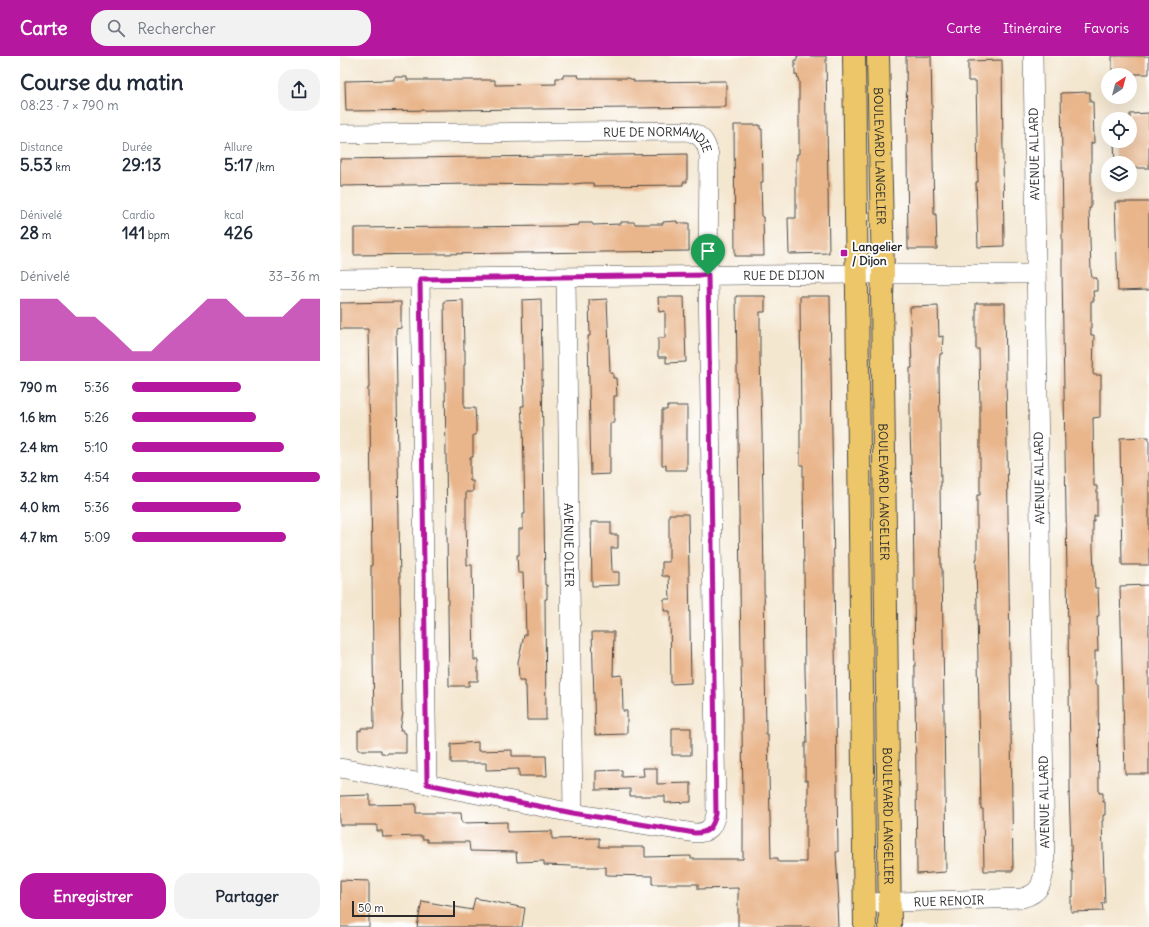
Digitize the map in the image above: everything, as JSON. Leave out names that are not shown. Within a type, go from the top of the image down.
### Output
[{"type":"main road","name":"BOULEVARD LANGELIER","points":[[854,56],[866,903],[865,927]]},
{"type":"main road","name":"BOULEVARD LANGELIER","points":[[878,56],[883,274],[890,927]]},
{"type":"street","name":"AVENUE ALLARD","points":[[1032,895],[1039,888],[1045,866],[1033,56]]},
{"type":"street","name":"RUE DE NORMANDIE","points":[[340,134],[686,131],[695,133],[702,138],[707,146],[709,155],[708,275],[716,814],[714,822],[709,830],[703,833],[695,833],[573,813]]},
{"type":"street","name":"RUE DE DIJON","points":[[340,279],[566,278],[708,275],[1036,274]]},
{"type":"street","name":"AVENUE OLIER","points":[[566,278],[573,813]]},
{"type":"street","points":[[420,279],[427,784]]},
{"type":"street","points":[[340,768],[573,813]]},
{"type":"street","name":"RUE RENOIR","points":[[866,903],[1022,898],[1032,895]]},
{"type":"building","points":[[797,56],[826,56],[829,253],[789,254],[788,218],[796,218],[796,158],[797,154],[799,154],[799,82],[797,75],[795,75],[795,60],[797,60]]},
{"type":"building","points":[[906,56],[931,56],[934,214],[936,214],[937,249],[908,249]]},
{"type":"building","points":[[1112,56],[1149,56],[1149,74],[1137,74],[1137,68],[1112,68]]},
{"type":"building","points":[[1002,60],[1004,246],[978,247],[976,182],[978,182],[976,81],[968,81],[968,61]]},
{"type":"building","points":[[563,75],[578,75],[579,78],[628,78],[634,80],[634,82],[726,81],[726,107],[346,111],[345,81],[394,80],[394,77],[407,77],[407,80],[495,80],[495,85],[556,84],[556,78],[563,78]]},
{"type":"building","points":[[1090,92],[1090,102],[1093,102],[1094,143],[1091,143],[1091,208],[1089,208],[1091,272],[1092,278],[1097,278],[1097,291],[1093,291],[1094,301],[1091,301],[1091,335],[1094,335],[1093,374],[1101,375],[1100,417],[1093,418],[1094,486],[1097,486],[1097,516],[1094,516],[1093,521],[1093,550],[1095,588],[1098,588],[1099,616],[1097,616],[1098,651],[1095,651],[1095,685],[1098,685],[1099,793],[1103,793],[1103,802],[1105,802],[1105,815],[1103,815],[1102,821],[1105,903],[1102,903],[1103,911],[1071,912],[1071,897],[1073,897],[1073,872],[1069,793],[1070,752],[1062,271],[1063,221],[1061,93]]},
{"type":"building","points":[[1149,113],[1149,168],[1137,168],[1137,156],[1115,156],[1114,148],[1137,148],[1137,114]]},
{"type":"building","points":[[734,125],[760,125],[760,129],[762,129],[763,182],[761,182],[764,256],[735,256]]},
{"type":"building","points":[[687,154],[687,182],[683,182],[683,185],[594,186],[593,183],[583,183],[565,185],[471,184],[340,186],[340,159]]},
{"type":"building","points":[[1115,202],[1149,202],[1149,290],[1118,291]]},
{"type":"building","points":[[677,221],[677,223],[689,223],[689,251],[354,255],[354,228],[561,226],[579,225],[579,223],[592,223],[593,225],[621,224],[621,222],[634,222],[635,224],[663,224],[663,222]]},
{"type":"building","points":[[736,296],[765,296],[765,312],[760,312],[760,358],[766,734],[768,734],[771,858],[778,858],[778,862],[806,862],[806,806],[808,806],[808,780],[805,780],[805,743],[807,743],[803,465],[800,465],[800,296],[830,296],[838,852],[836,852],[839,904],[837,904],[838,927],[738,927],[738,888],[698,889],[698,884],[652,884],[652,876],[606,875],[606,867],[544,865],[544,861],[517,862],[516,852],[470,851],[469,842],[427,842],[427,839],[422,839],[422,836],[383,837],[382,831],[377,831],[377,825],[340,825],[340,796],[370,795],[370,805],[416,804],[416,813],[461,813],[462,823],[507,822],[507,832],[552,831],[552,839],[599,838],[599,847],[645,847],[645,857],[691,856],[691,859],[743,859]]},
{"type":"building","points":[[658,297],[684,297],[686,362],[666,363],[666,357],[658,357],[658,338],[665,338],[665,311],[659,312]]},
{"type":"building","points":[[541,299],[545,585],[547,585],[547,599],[545,599],[546,720],[527,720],[526,686],[525,680],[519,680],[518,662],[524,635],[526,635],[523,573],[518,573],[517,555],[519,555],[519,529],[523,529],[523,514],[525,514],[523,421],[521,406],[524,406],[522,300]]},
{"type":"building","points":[[607,299],[610,372],[613,373],[613,378],[616,378],[617,396],[614,396],[614,423],[610,423],[610,474],[591,475],[588,336],[590,336],[589,300]]},
{"type":"building","points":[[463,300],[465,350],[464,408],[475,408],[476,422],[476,435],[473,435],[473,457],[470,457],[470,481],[473,481],[473,492],[466,492],[466,516],[467,565],[472,565],[474,660],[478,660],[478,681],[469,681],[469,686],[449,686],[444,301]]},
{"type":"building","points":[[401,302],[401,328],[396,329],[403,713],[400,730],[403,730],[403,733],[406,733],[406,753],[388,753],[386,755],[381,753],[381,750],[358,750],[358,730],[361,731],[361,728],[374,728],[368,329],[340,329],[340,303]]},
{"type":"building","points":[[976,303],[1005,303],[1013,871],[984,871],[983,809],[981,809],[976,559],[977,495],[980,495],[980,403],[979,349],[976,349]]},
{"type":"building","points":[[938,306],[939,337],[943,336],[939,369],[946,872],[917,874],[913,487],[910,431],[910,368],[912,368],[910,307]]},
{"type":"building","points":[[667,406],[687,406],[687,470],[666,470],[666,465],[662,465],[662,410],[667,410]]},
{"type":"building","points":[[1149,437],[1149,565],[1122,565],[1120,438]]},
{"type":"building","points":[[669,514],[688,514],[691,683],[671,684],[670,611],[664,611],[664,599],[670,599],[669,576],[662,576],[662,562],[669,562]]},
{"type":"building","points":[[591,522],[611,522],[611,535],[618,535],[618,548],[611,548],[612,572],[619,572],[619,585],[592,586]]},
{"type":"building","points":[[1149,585],[1149,774],[1125,774],[1120,586]]},
{"type":"building","points":[[592,632],[614,632],[613,676],[622,675],[623,711],[627,711],[627,734],[595,735]]},
{"type":"building","points":[[672,728],[691,728],[691,755],[672,755]]},
{"type":"building","points":[[478,742],[478,751],[512,750],[512,756],[546,756],[547,776],[519,776],[519,769],[486,770],[486,763],[451,763],[451,744]]},
{"type":"building","points":[[643,768],[657,768],[657,784],[691,783],[691,802],[665,803],[665,796],[630,796],[630,789],[596,790],[596,771],[622,770],[622,777],[644,776]]},
{"type":"building","points":[[340,880],[369,881],[369,927],[340,927]]},
{"type":"building","points":[[475,898],[525,908],[522,927],[417,927],[422,901],[472,910]]},
{"type":"place","name":"Langelier / Dijon","points":[[844,253]]},
{"type":"route","points":[[708,275],[716,814],[714,822],[709,830],[703,833],[695,833],[573,813],[427,784],[420,279],[708,275]]}]
